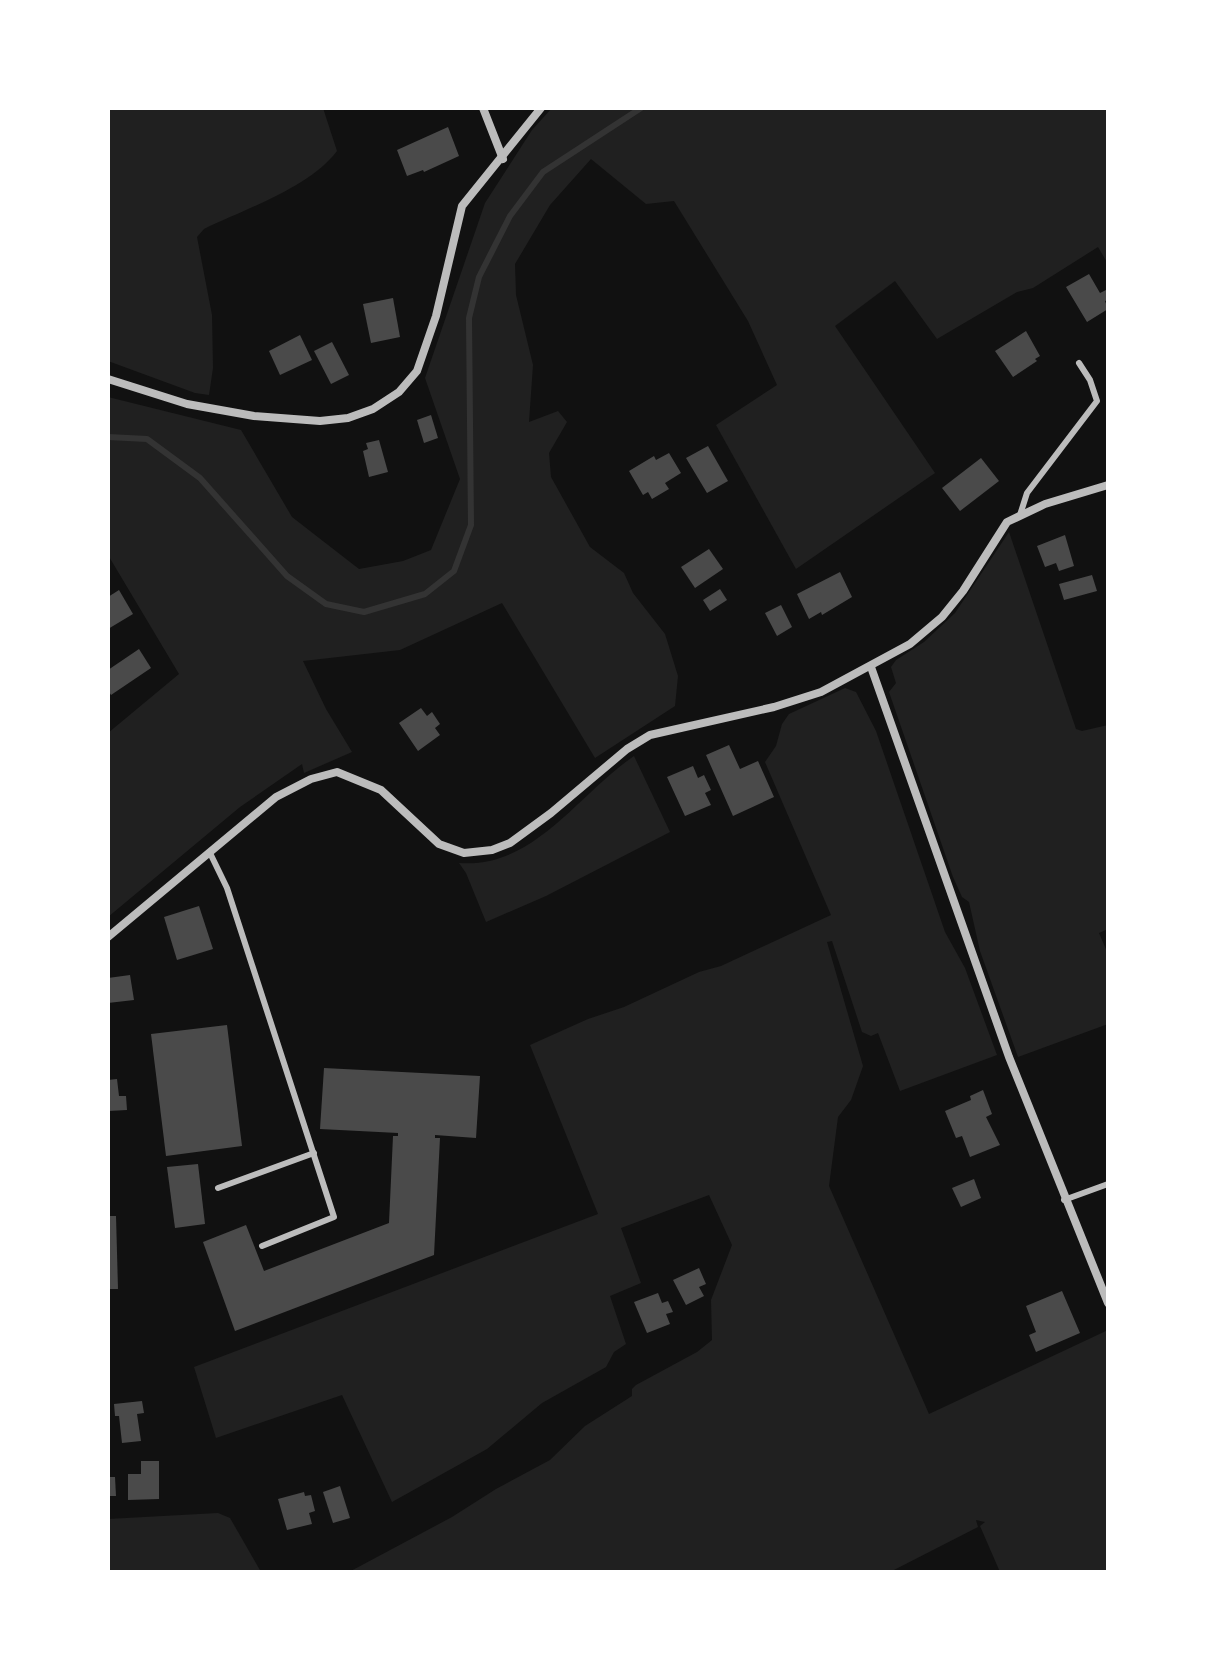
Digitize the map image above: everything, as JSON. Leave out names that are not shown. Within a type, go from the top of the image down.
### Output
[{"type":"street","points":[[483,108],[503,159]]},
{"type":"street","points":[[108,379],[187,404],[254,416],[320,421],[348,418],[373,409],[399,392],[417,371],[436,316],[462,206],[503,159],[541,108]]},
{"type":"street","points":[[108,937],[276,797],[311,779],[337,772],[381,790],[439,844],[464,853],[492,850],[510,843],[532,829],[627,749],[650,735],[774,707],[821,692],[910,644],[942,617],[963,591],[1007,522],[1045,504],[1108,485]]},
{"type":"street","points":[[871,667],[1009,1057],[1108,1303]]},
{"type":"lane","points":[[1020,515],[1027,493],[1097,401],[1090,380],[1079,363]]},
{"type":"lane","points":[[210,853],[227,888],[334,1217],[262,1246]]},
{"type":"lane","points":[[218,1188],[314,1153]]},
{"type":"lane","points":[[1064,1200],[1108,1184]]},
{"type":"shaded area","points":[[108,108],[323,108],[337,151],[325,164],[293,187],[204,229],[197,237],[212,315],[213,368],[209,395],[195,393],[108,361]]},
{"type":"shaded area","points":[[552,108],[1108,108],[1108,264],[1098,247],[1033,288],[1017,292],[937,339],[895,281],[835,326],[935,473],[796,569],[716,425],[777,385],[748,321],[674,201],[646,204],[591,159],[550,205],[515,264],[516,295],[533,365],[529,422],[558,411],[567,422],[549,453],[551,477],[590,547],[624,573],[633,593],[665,634],[678,676],[675,706],[595,758],[502,603],[400,650],[303,661],[326,709],[352,752],[304,773],[302,764],[240,807],[108,917],[108,733],[179,674],[108,555],[108,397],[241,430],[292,517],[359,569],[403,561],[431,550],[460,479],[425,378],[485,203],[532,130]]},
{"type":"shaded area","points":[[1009,532],[1076,729],[1082,731],[1108,725],[1108,929],[1099,933],[1108,954],[1108,1024],[1018,1057],[980,951],[969,902],[962,897],[953,877],[889,692],[896,683],[891,667],[896,660],[924,642],[955,613]]},
{"type":"shaded area","points":[[845,688],[856,692],[876,731],[945,932],[965,968],[997,1055],[900,1091],[878,1033],[871,1036],[862,1032],[832,941],[827,942],[863,1066],[851,1100],[838,1117],[829,1186],[929,1414],[1108,1330],[1108,1572],[1000,1572],[980,1526],[985,1522],[976,1520],[978,1527],[890,1572],[349,1572],[550,1460],[585,1426],[632,1396],[636,1385],[697,1352],[712,1340],[711,1300],[732,1245],[709,1195],[621,1228],[641,1283],[610,1296],[626,1344],[614,1352],[606,1367],[542,1403],[487,1449],[392,1502],[342,1395],[216,1438],[194,1367],[598,1214],[530,1045],[699,972],[721,966],[831,915],[765,762],[776,746],[782,724],[789,714]]},
{"type":"shaded area","points":[[634,756],[670,832],[546,896],[486,922],[459,863],[486,862],[533,842]]},
{"type":"shaded area","points":[[218,1513],[230,1518],[261,1572],[108,1572],[108,1519]]},
{"type":"building","points":[[448,127],[459,156],[407,176],[397,150]]},
{"type":"building","points":[[1089,274],[1100,293],[1106,290],[1108,309],[1087,322],[1066,287]]},
{"type":"building","points":[[393,298],[400,337],[371,343],[363,304]]},
{"type":"building","points":[[1026,331],[1040,356],[1013,377],[995,351]]},
{"type":"building","points":[[300,335],[312,360],[280,375],[269,351]]},
{"type":"building","points":[[332,342],[349,375],[331,384],[314,351]]},
{"type":"building","points":[[431,415],[438,438],[424,443],[417,420]]},
{"type":"building","points":[[379,440],[388,472],[369,477],[363,451],[368,449],[366,443]]},
{"type":"building","points":[[708,446],[728,481],[707,493],[686,458]]},
{"type":"building","points":[[669,453],[681,473],[665,483],[669,489],[652,499],[648,492],[643,495],[629,471],[654,456],[656,460]]},
{"type":"building","points":[[981,458],[999,481],[960,511],[942,488]]},
{"type":"building","points":[[1065,535],[1074,566],[1059,571],[1056,563],[1045,567],[1037,546]]},
{"type":"building","points":[[709,549],[723,569],[695,588],[681,567]]},
{"type":"building","points":[[840,572],[852,597],[809,619],[797,594]]},
{"type":"building","points":[[1092,575],[1097,591],[1064,600],[1059,584]]},
{"type":"building","points":[[720,589],[727,600],[710,611],[703,600]]},
{"type":"building","points":[[119,590],[133,614],[108,629],[108,597]]},
{"type":"building","points":[[781,605],[792,627],[777,636],[765,613]]},
{"type":"building","points":[[139,649],[151,668],[111,695],[108,670]]},
{"type":"building","points":[[421,708],[427,716],[432,712],[440,724],[435,728],[440,735],[418,751],[399,723]]},
{"type":"building","points":[[729,745],[740,769],[758,761],[774,797],[733,816],[706,755]]},
{"type":"building","points":[[693,766],[698,778],[704,775],[711,790],[705,793],[711,805],[685,816],[667,777]]},
{"type":"building","points":[[199,906],[213,949],[177,960],[164,917]]},
{"type":"building","points":[[130,975],[134,1000],[108,1003],[108,978]]},
{"type":"building","points":[[227,1025],[242,1146],[166,1156],[151,1034]]},
{"type":"building","points":[[324,1068],[480,1076],[476,1138],[435,1135],[435,1138],[440,1138],[434,1255],[235,1331],[203,1242],[246,1225],[264,1271],[389,1223],[393,1136],[398,1136],[398,1133],[320,1129]]},
{"type":"building","points":[[117,1079],[119,1096],[126,1096],[127,1110],[108,1111],[108,1080]]},
{"type":"building","points":[[983,1090],[992,1114],[986,1117],[1000,1145],[970,1157],[962,1136],[956,1138],[945,1111],[971,1100],[970,1096]]},
{"type":"building","points":[[198,1164],[205,1224],[175,1228],[167,1167]]},
{"type":"building","points":[[974,1179],[981,1198],[961,1207],[952,1188]]},
{"type":"building","points":[[108,1216],[116,1216],[118,1289],[108,1289]]},
{"type":"building","points":[[699,1268],[706,1284],[699,1287],[704,1296],[686,1305],[673,1280]]},
{"type":"building","points":[[1062,1291],[1080,1333],[1036,1352],[1029,1335],[1036,1332],[1026,1306]]},
{"type":"building","points":[[658,1293],[662,1303],[668,1301],[673,1312],[666,1314],[670,1324],[647,1333],[634,1302]]},
{"type":"building","points":[[142,1401],[144,1413],[137,1414],[141,1441],[122,1443],[119,1416],[115,1416],[114,1404]]},
{"type":"building","points":[[141,1461],[159,1461],[159,1499],[128,1500],[128,1474],[141,1474]]},
{"type":"building","points":[[108,1477],[115,1477],[116,1496],[108,1496]]},
{"type":"building","points":[[340,1486],[350,1518],[333,1523],[323,1492]]},
{"type":"building","points":[[304,1492],[305,1496],[311,1495],[315,1511],[309,1513],[312,1524],[287,1530],[278,1499]]},
{"type":"waterway","points":[[108,437],[147,439],[200,478],[287,576],[326,604],[364,612],[425,594],[454,571],[471,525],[469,318],[479,277],[510,216],[543,172],[641,108]]}]
